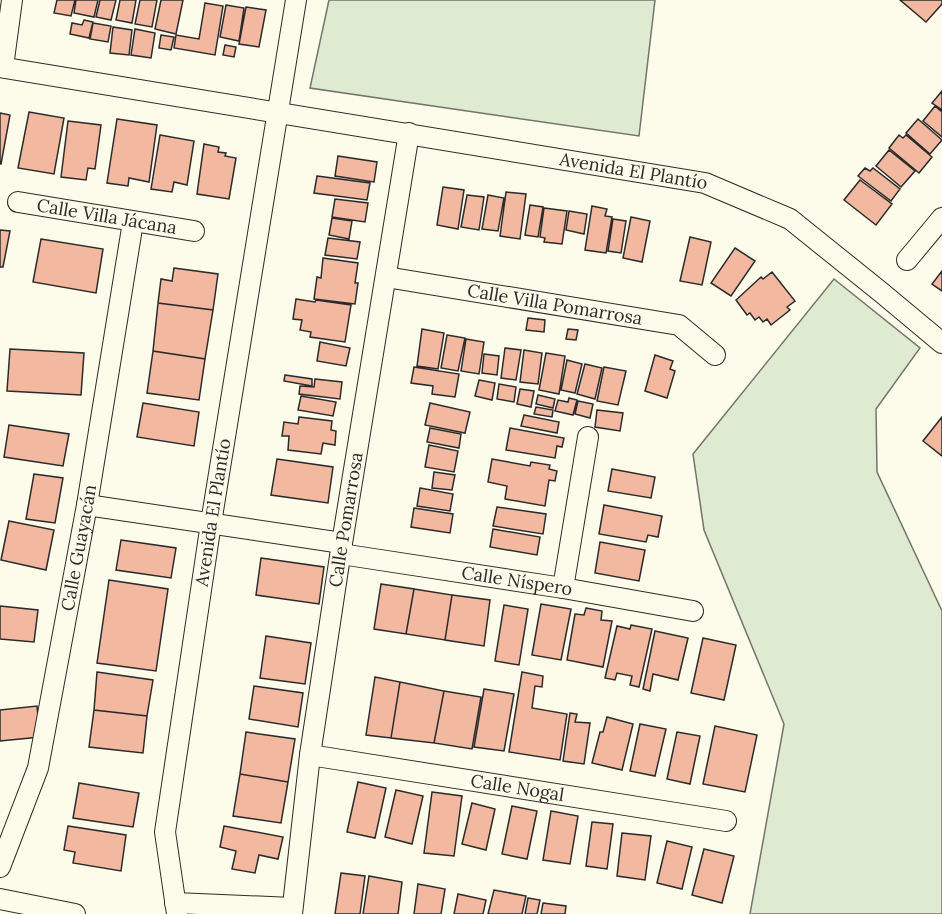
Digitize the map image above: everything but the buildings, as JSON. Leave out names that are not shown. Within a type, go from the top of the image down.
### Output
[{"type":"street","points":[[12,0],[1,67],[278,112]]},
{"type":"street","name":"Avenida El Plantío","points":[[176,909],[165,832],[211,523],[296,0]]},
{"type":"street","name":"Avenida El Plantío","points":[[278,112],[705,183],[790,219],[942,343]]},
{"type":"street","name":"Calle Pomarrosa","points":[[292,911],[310,755],[341,548],[409,133]]},
{"type":"street","name":"Calle Villa Jácana","points":[[18,202],[194,231]]},
{"type":"street","points":[[906,260],[942,218]]},
{"type":"street","name":"Calle Guayacán","points":[[0,867],[38,768],[87,505],[133,222]]},
{"type":"street","name":"Calle Villa Pomarrosa","points":[[386,277],[679,325],[715,355]]},
{"type":"street","points":[[563,588],[588,437]]},
{"type":"street","name":"Calle Níspero","points":[[87,505],[211,523],[693,611]]},
{"type":"street","name":"Calle Nogal","points":[[310,755],[726,821]]},
{"type":"street","points":[[0,899],[75,914]]},
{"type":"street","points":[[176,909],[292,911]]},
{"type":"green space","points":[[329,0],[655,0],[639,136],[310,88]]},
{"type":"green space","points":[[834,279],[920,348],[876,409],[877,472],[942,611],[942,914],[750,914],[784,724],[704,530],[693,454]]}]
